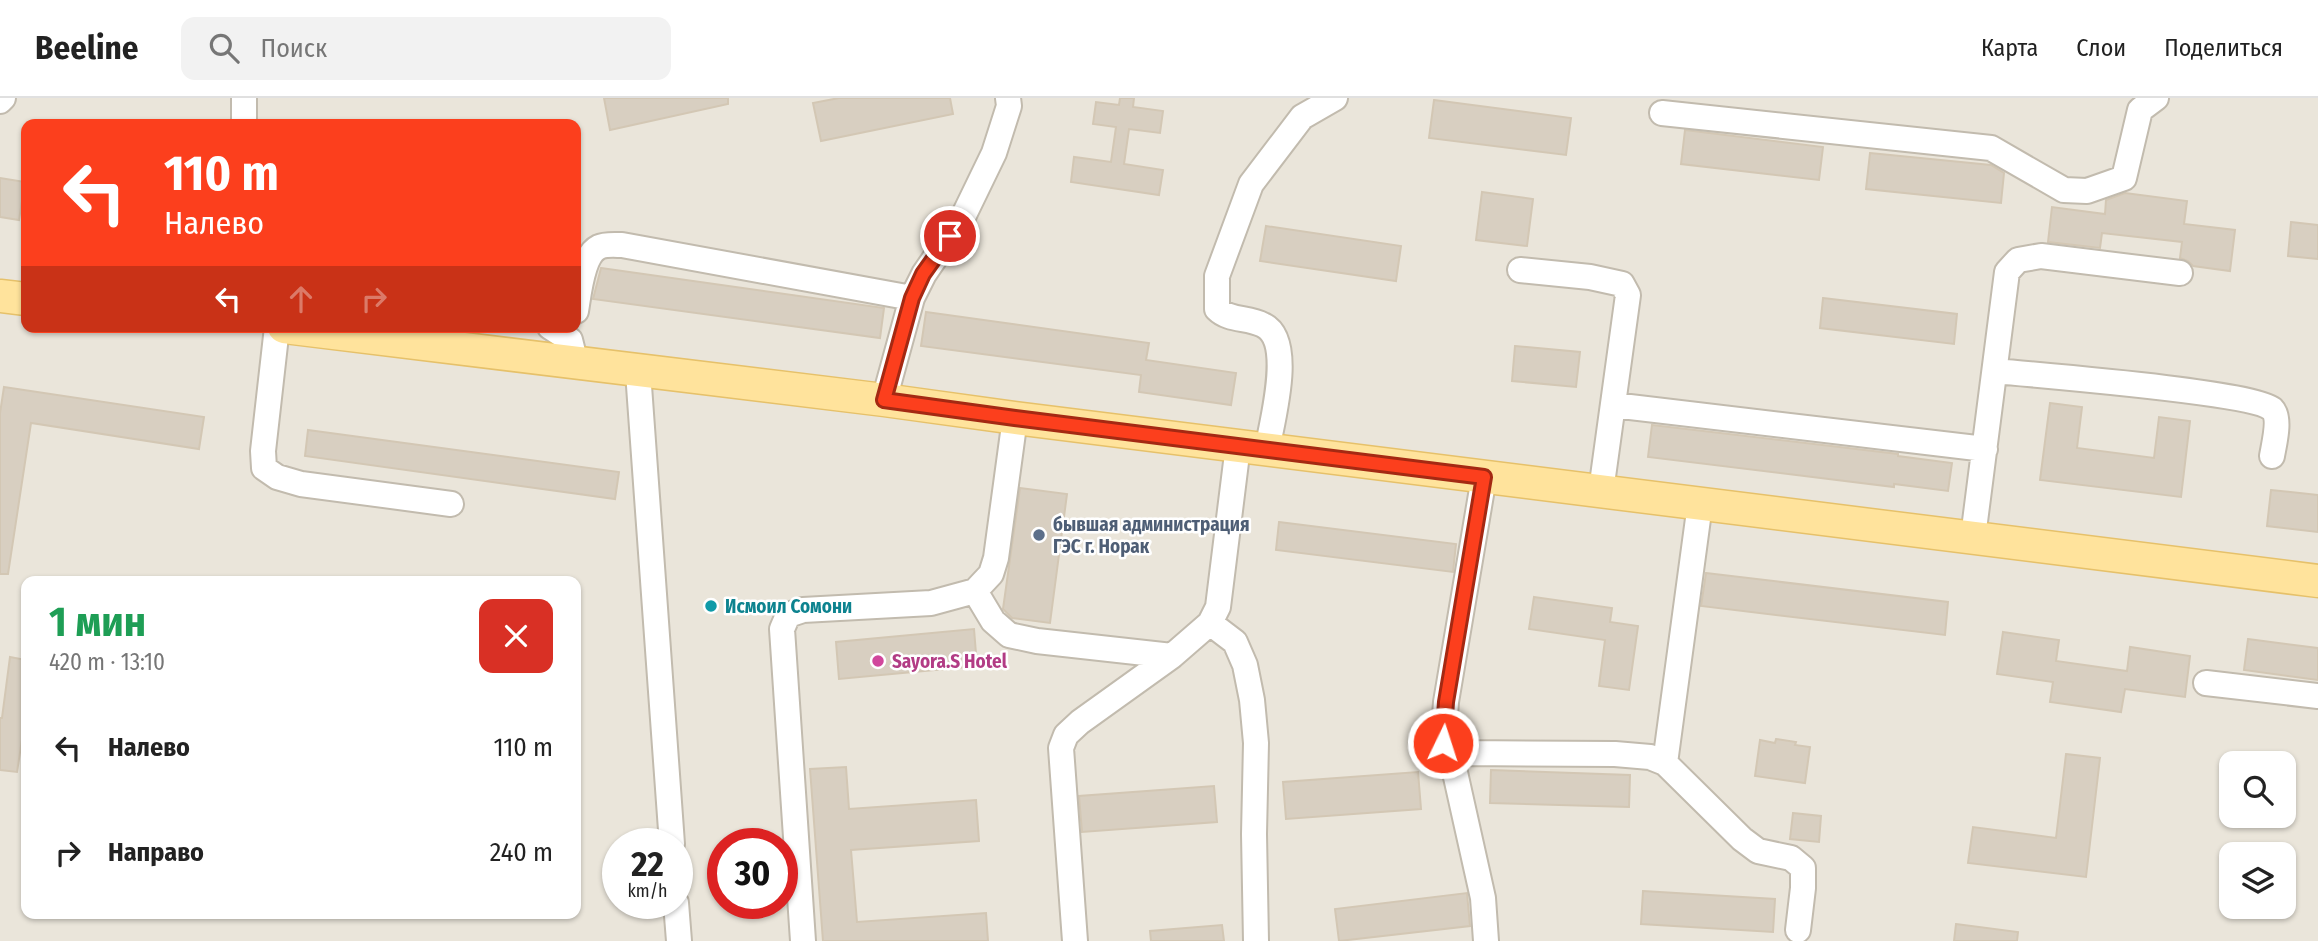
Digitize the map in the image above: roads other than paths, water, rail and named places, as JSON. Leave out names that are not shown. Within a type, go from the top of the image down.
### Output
[{"type":"main road","points":[[0,296],[21,298]]},
{"type":"main road","points":[[415,333],[567,340],[638,372],[884,400],[2318,581]]},
{"type":"street","points":[[244,98],[244,119]]},
{"type":"street","points":[[884,400],[912,298],[923,274],[963,217],[989,164],[1009,106],[1007,98]]},
{"type":"street","points":[[1075,941],[1061,748],[1066,735],[1080,722],[1172,656],[1210,623],[1218,607],[1253,448],[1280,371],[1279,346],[1274,332],[1262,324],[1223,315],[1217,309],[1217,276],[1251,184],[1302,117],[1335,98]]},
{"type":"street","points":[[1662,113],[1991,148],[2064,190],[2087,191],[2124,178],[2140,110],[2155,98]]},
{"type":"street","points":[[581,282],[589,255],[600,246],[622,244],[912,298]]},
{"type":"street","points":[[1973,537],[2007,272],[2018,260],[2042,256],[2180,273]]},
{"type":"street","points":[[1520,270],[1590,277],[1622,284],[1628,295],[1601,491]]},
{"type":"street","points":[[276,333],[263,451],[264,468],[277,477],[301,484],[451,504]]},
{"type":"street","points":[[1995,371],[2212,394],[2260,402],[2273,410],[2276,417],[2272,456]]},
{"type":"street","points":[[638,372],[671,828]]},
{"type":"street","points":[[1613,405],[1985,449]]},
{"type":"street","points":[[803,941],[782,629],[788,615],[803,610],[931,603],[975,591],[991,573],[996,558],[1015,418]]},
{"type":"street","points":[[1484,477],[1443,727],[1443,743],[1450,751],[1483,898],[1486,941]]},
{"type":"street","points":[[1665,763],[1700,504]]},
{"type":"street","points":[[975,591],[993,621],[1009,635],[1037,641],[1172,656]]},
{"type":"street","points":[[1210,623],[1236,642],[1245,665],[1252,700],[1256,743],[1256,941]]},
{"type":"street","points":[[2206,683],[2318,696]]},
{"type":"street","points":[[1450,751],[1615,754],[1650,757],[1665,763],[1750,845],[1758,851],[1791,858],[1803,868],[1798,929]]},
{"type":"street","points":[[677,919],[679,941]]},
{"type":"place","name":"бывшая администрация ГЭС г. Норак","points":[[1039,535]]},
{"type":"place","name":"Исмоил Сомони","points":[[711,606]]},
{"type":"place","name":"Sayora.S Hotel","points":[[878,661]]}]
